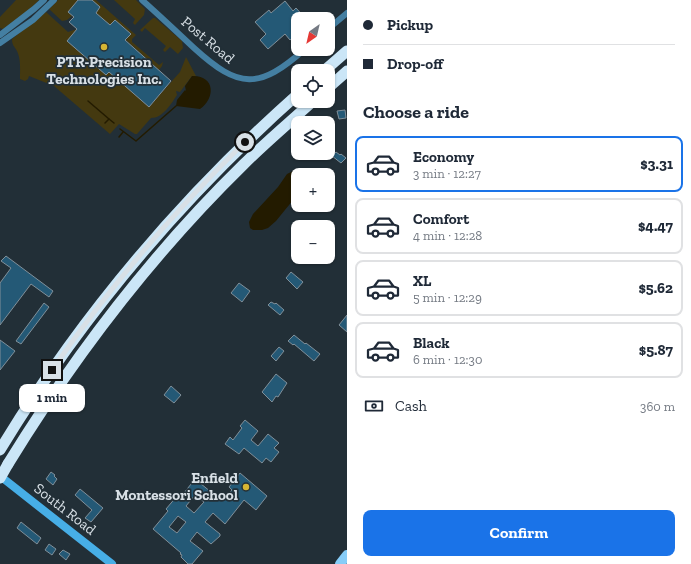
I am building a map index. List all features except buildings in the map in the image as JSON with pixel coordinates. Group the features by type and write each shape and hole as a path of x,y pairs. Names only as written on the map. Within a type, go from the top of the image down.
{"highway":[{"path":"332,64 346,52"},
{"path":"335,82 347,71"},
{"path":"0,450 62,354 132,263 219,168 291,100"},
{"path":"0,477 70,370 144,272 228,180 305,108"}],"main road":[{"name":"South Road","path":"0,477 112,564"},
{"path":"340,564 347,555"}],"street":[{"path":"1,38 44,0"},
{"path":"1,38 33,20 54,0"},
{"name":"Post Road","path":"142,0 213,64 231,76 240,79 257,78 269,75 286,65 297,56"},
{"path":"335,23 347,13"}],"shaded area":[{"path":"16,0 39,0 29,10 3,29 0,28 0,17"},
{"path":"58,0 78,0 68,12 72,16 67,20 62,21 49,9"},
{"path":"92,0 96,0 136,35 132,39 132,42 159,65 163,62 159,70 126,40 131,34 115,20 110,25 96,13 100,7"},
{"path":"114,0 136,0 145,9 144,15 135,25 133,23 135,19"},
{"path":"46,12 68,32 77,29 67,41 106,75 109,71 149,107 180,72 186,57 196,76 192,76 180,92 176,91 177,95 166,110 159,116 151,118 137,134 119,124 110,134 54,86 29,76 25,81 20,79 19,57 12,39"},
{"path":"153,18 155,18 182,41 183,48 178,54 170,47 165,52 163,50 166,46 145,28 142,32 140,30"},
{"path":"192,76 205,79 209,83 211,93 209,99 200,109 176,106 177,100 185,90 186,91 185,86"},
{"path":"291,172 291,203 276,221 268,228 253,230 250,228 249,222 253,214 278,187 287,174"}],"waterway":[{"path":"88,101 109,119"},
{"path":"120,129 136,141 176,106"},
{"path":"105,123 109,119 114,123"},
{"path":"119,137 123,132"}],"place":[{"name":"PTR-Precision Technologies Inc.","path":"104,47"},
{"name":"Enfield Montessori School","path":"246,487"}],"route":[{"path":"52,370 93,313 132,263 170,220 245,142"}]}
